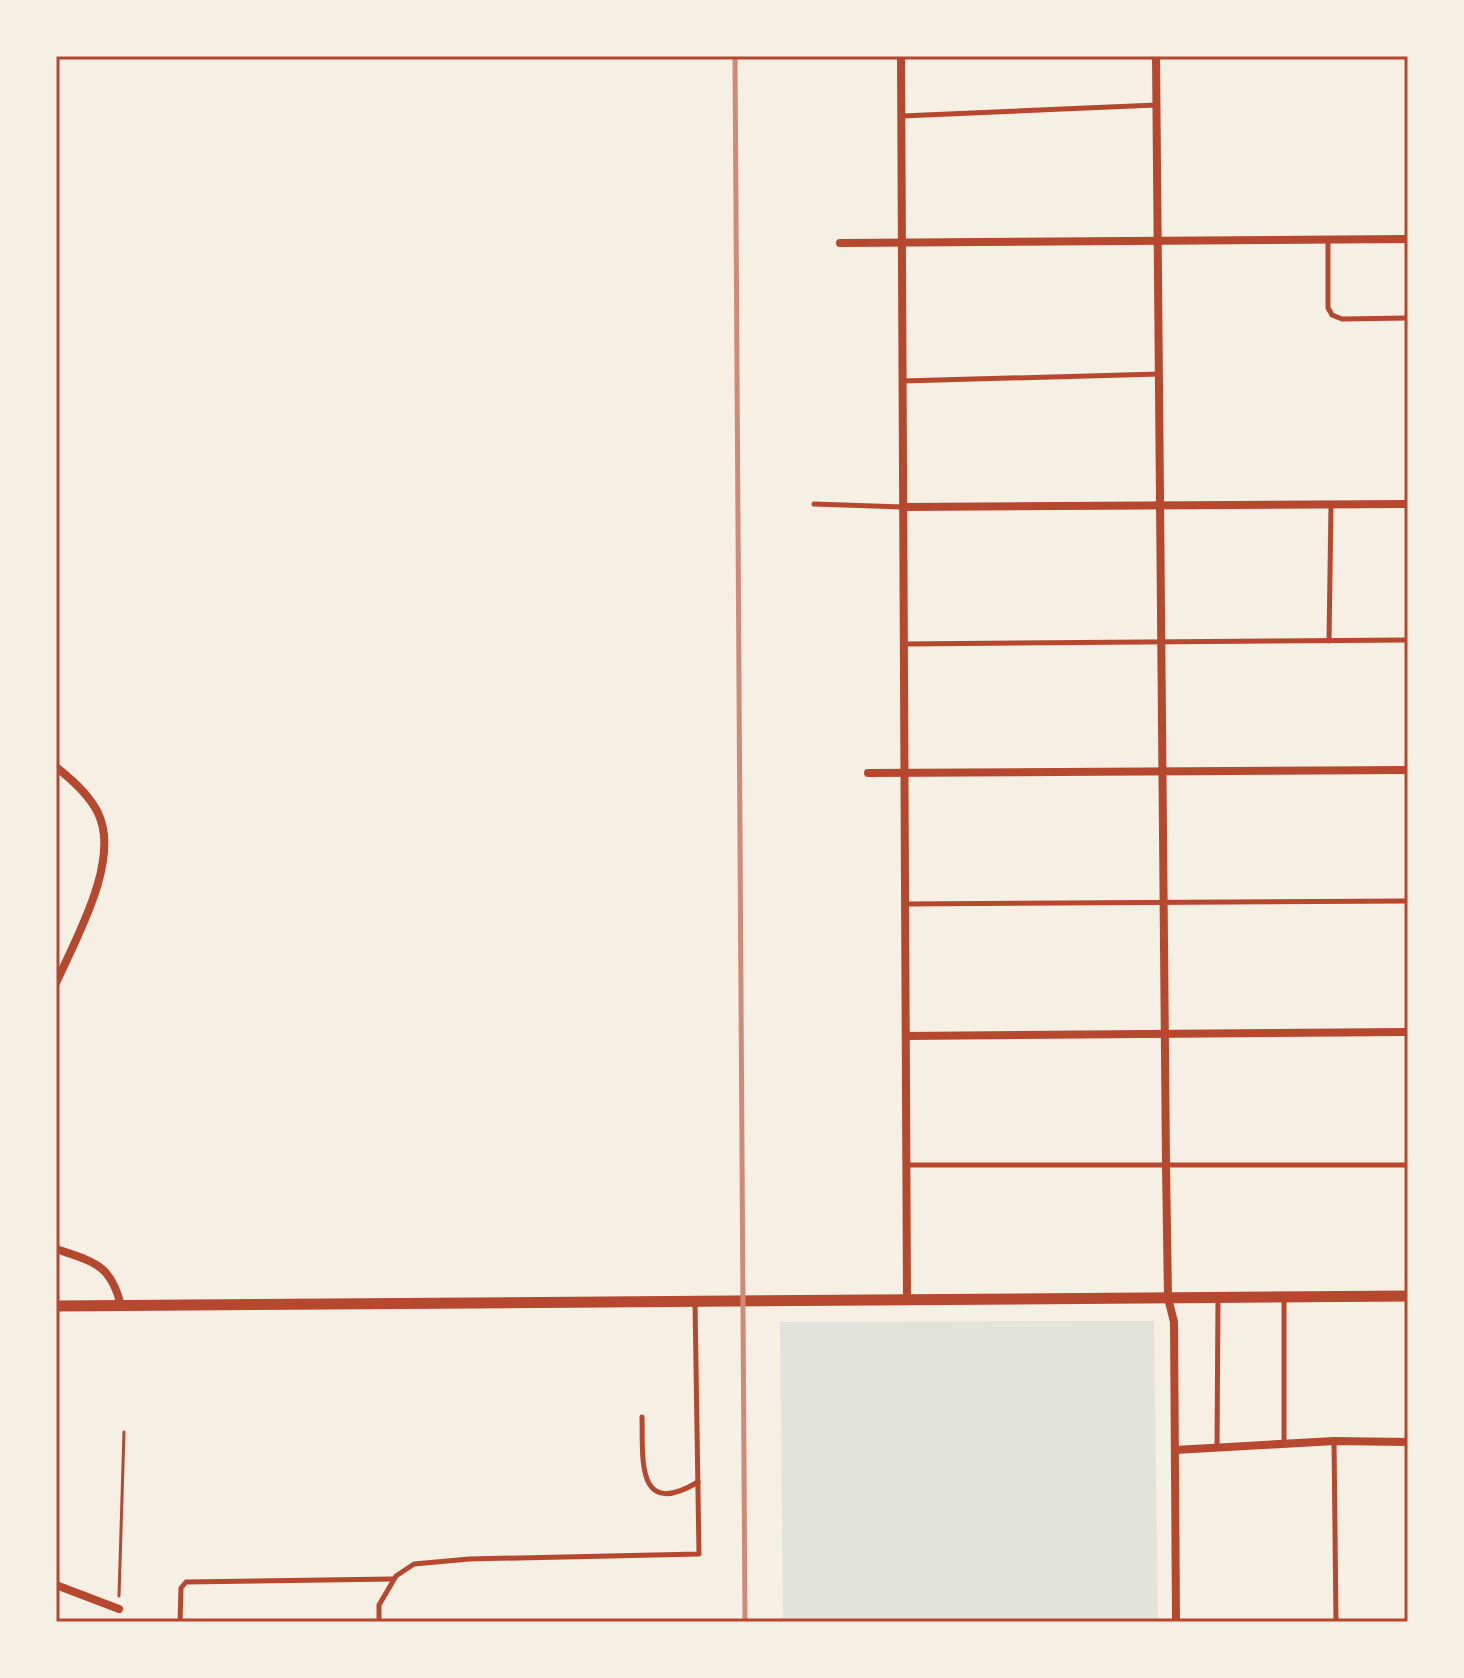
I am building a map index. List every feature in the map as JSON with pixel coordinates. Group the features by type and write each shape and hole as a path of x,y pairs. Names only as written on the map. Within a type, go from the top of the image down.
{"street":[{"path":"901,56 907,1300"},
{"path":"1156,56 1166,1165 1168,1298 1174,1322 1176,1622"},
{"path":"840,243 1408,239"},
{"path":"903,507 1408,504"},
{"path":"56,767 98,813 105,846 101,875 56,983"},
{"path":"868,773 1408,770"},
{"path":"906,1036 1408,1032"},
{"path":"56,1249 96,1262 113,1277 121,1306"},
{"path":"56,1306 1408,1296"},
{"path":"1175,1450 1334,1441 1408,1442"},
{"path":"56,1585 119,1609"}],"lane":[{"path":"901,116 1157,105"},
{"path":"1328,240 1328,308 1332,315 1342,319 1408,318"},
{"path":"902,381 1160,374"},
{"path":"814,504 903,507"},
{"path":"1329,641 1331,505"},
{"path":"904,644 1408,640"},
{"path":"905,904 1408,901"},
{"path":"906,1165 1408,1165"},
{"path":"1284,1297 1284,1444"},
{"path":"1217,1448 1218,1298"},
{"path":"379,1622 379,1605 394,1579 414,1564 469,1559 699,1554 695,1301"},
{"path":"642,1417 643,1461 651,1489 659,1495 676,1494 699,1481"},
{"path":"1334,1441 1336,1622"},
{"path":"180,1622 181,1588 186,1582 394,1579"}],"path":[{"path":"119,1609 124,1432"}],"shaded area":[{"path":"1154,1321 1158,1622 783,1622 780,1322"}],"railway":[{"path":"735,56 745,1622"}]}
